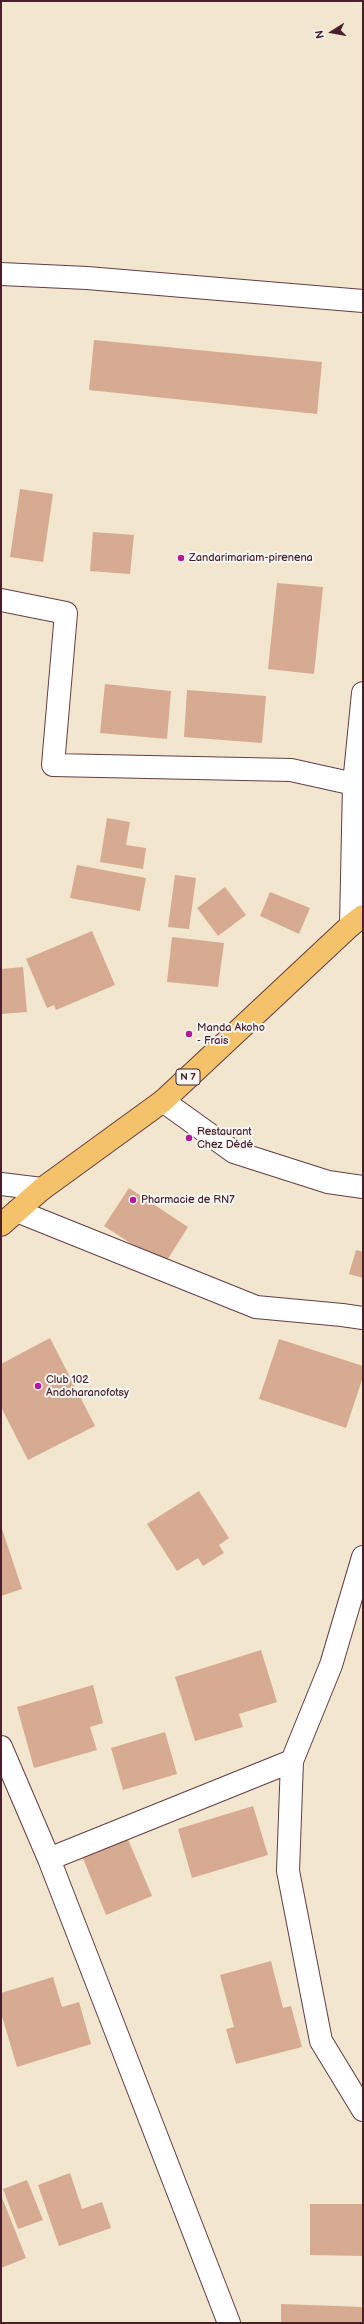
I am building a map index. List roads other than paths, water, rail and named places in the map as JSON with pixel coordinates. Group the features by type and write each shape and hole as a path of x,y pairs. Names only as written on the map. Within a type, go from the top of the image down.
{"main road":[{"name":"N 7","path":"9,1218 42,1189 163,1101 357,920"}],"street":[{"path":"1,274 87,278 363,301"},
{"path":"1,600 66,613 53,765 291,770 354,784"},
{"path":"357,920 354,784 363,693"},
{"path":"163,1101 234,1152 328,1182 363,1187"},
{"path":"1,1184 42,1189"},
{"path":"9,1218 256,1307 342,1314 363,1318"},
{"path":"363,1556 331,1665 292,1761 288,1871 321,2041 363,2110"},
{"path":"1,1747 48,1859 230,2323"},
{"path":"48,1859 292,1761"}],"place":[{"name":"Zandarimariam-pirenena","path":"181,558"},
{"name":"Manda Akoho - Frais","path":"189,1034"},
{"name":"Restaurant Chez Dédé","path":"189,1138"},
{"name":"Pharmacie de RN7","path":"133,1200"},
{"name":"Club 102 Andoharanofotsy","path":"38,1386"}]}
